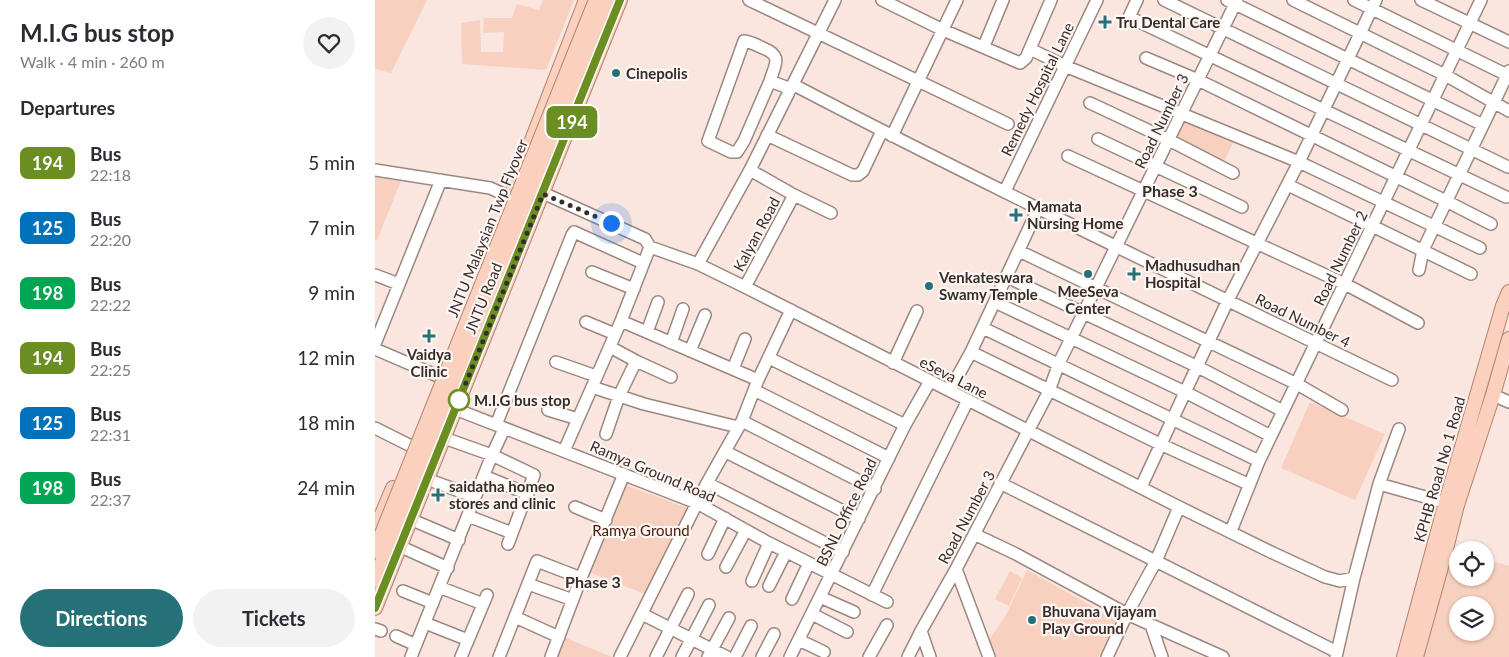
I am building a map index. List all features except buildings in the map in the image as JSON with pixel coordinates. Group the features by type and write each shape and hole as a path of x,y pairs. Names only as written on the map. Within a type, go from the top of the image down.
{"main road":[{"name":"JNTU Road","path":"375,531 440,377 586,0"},
{"name":"JNTU Malaysian Twp Flyover","path":"375,551 596,0"},
{"name":"JNTU Malaysian Twp Flyover","path":"375,580 609,0"},
{"name":"JNTU Road","path":"375,608 620,0"},
{"name":"KPHB Road No 1 Road","path":"1417,657 1451,504 1503,306 1509,292"},
{"name":"KPHB Road No 1 Road","path":"1404,657 1451,504 1493,395 1509,339"},
{"path":"375,551 396,553"}],"street":[{"path":"749,0 1007,124"},
{"path":"697,264 750,170 835,0"},
{"path":"882,0 906,5 943,30 1020,62 1026,58 1051,0"},
{"path":"767,135 852,176 858,175 863,171 887,134 918,81 957,0"},
{"path":"984,46 1003,0"},
{"name":"Remedy Hospital Lane","path":"1005,191 1097,0"},
{"path":"1137,0 1129,17 1506,197"},
{"path":"1164,0 1508,167"},
{"path":"1293,0 1445,75 1509,111"},
{"path":"1354,0 1374,4 1457,51 1508,73 1423,250 1419,270"},
{"path":"1421,0 1509,42"},
{"name":"Road Number 2","path":"1231,532 1259,461 1481,0"},
{"path":"1233,1 1483,125"},
{"name":"Road Number 3","path":"908,657 1049,390 1071,338 1223,29 1233,1"},
{"path":"1141,487 1196,366 1325,110 1374,4"},
{"path":"743,41 773,52 776,55 777,60 770,81 744,141 737,152 731,152 708,141 743,41"},
{"path":"1030,49 1065,66 1299,162 1480,248"},
{"path":"1146,58 1198,80 1491,224"},
{"name":"Road Number 4","path":"770,81 792,87 1038,209 1116,245 1392,380"},
{"path":"1090,103 1169,140 1233,173"},
{"path":"1098,138 1242,208"},
{"path":"1068,156 1345,284 1417,323"},
{"path":"375,170 491,188 510,196"},
{"path":"750,170 831,213"},
{"path":"375,344 441,180"},
{"path":"1288,185 1471,274"},
{"name":"eSeva Lane","path":"543,194 645,239 650,247 697,264 745,287 1027,431 1325,577 1340,581 1354,578"},
{"name":"Kalyan Road","path":"745,287 794,195"},
{"path":"950,390 983,328 1038,209"},
{"path":"411,657 492,455 500,427 572,234 574,232 643,263"},
{"path":"564,451 621,321 650,247"},
{"path":"1019,251 1297,384 1342,410"},
{"path":"592,272 634,289"},
{"path":"375,275 399,284"},
{"path":"1007,277 1196,366 1283,411"},
{"path":"647,332 658,302"},
{"path":"995,302 1185,392 1271,436"},
{"path":"671,343 683,309"},
{"path":"620,657 707,483 740,424 791,310"},
{"path":"893,363 917,311"},
{"path":"690,351 705,315"},
{"path":"621,321 733,369 756,385 889,458"},
{"path":"585,322 615,334"},
{"path":"983,328 1259,461"},
{"path":"733,369 745,339"},
{"path":"610,347 671,377"},
{"path":"375,349 440,377"},
{"path":"971,352 1160,444 1249,484"},
{"path":"769,358 905,425"},
{"path":"606,434 619,396 636,361"},
{"path":"556,362 619,396 644,404 740,424 875,488"},
{"name":"BSNL Office Road","path":"790,657 905,425 930,381"},
{"path":"1493,395 1509,402"},
{"path":"872,595 968,400"},
{"name":"Ramya Ground Road","path":"455,409 697,503 786,552 887,602"},
{"path":"549,410 578,419"},
{"path":"375,428 411,446"},
{"path":"1000,483 1336,654 1379,484 1399,429"},
{"path":"444,438 492,455 534,475 510,539 468,516"},
{"path":"726,452 859,519"},
{"path":"551,657 624,474"},
{"path":"484,476 528,494"},
{"path":"427,479 475,497"},
{"path":"707,483 843,552"},
{"path":"1379,484 1451,504"},
{"path":"575,507 606,520"},
{"path":"1107,657 1127,614 1156,561 1179,507"},
{"path":"709,554 725,518"},
{"path":"410,519 459,540"},
{"path":"726,567 746,530"},
{"path":"974,534 1016,554 1151,626 1222,657"},
{"path":"751,581 769,543"},
{"path":"769,586 786,552"},
{"path":"396,553 447,568"},
{"path":"503,656 515,617 537,561 581,578"},
{"path":"792,599 809,563"},
{"path":"955,570 989,657"},
{"path":"528,584 573,600"},
{"path":"439,587 485,599 461,657"},
{"path":"403,591 433,603"},
{"path":"656,657 688,594"},
{"path":"820,597 854,612"},
{"path":"682,657 709,605"},
{"path":"641,614 692,639 710,653 727,657"},
{"path":"812,614 847,632"},
{"path":"515,617 559,637"},
{"path":"710,653 729,618"},
{"path":"425,622 468,640"},
{"path":"869,657 887,625"},
{"path":"735,657 751,626"},
{"path":"1151,626 1161,657"},
{"path":"921,630 930,657"},
{"path":"762,657 774,634"},
{"path":"396,636 416,644"},
{"path":"799,640 824,652"}],"green space":[{"path":"375,0 427,0 391,73 375,69"},
{"path":"543,0 574,0 546,70 462,64 461,23 480,20 481,52 503,52 504,32 483,33 484,18 512,18 517,4 539,10"},
{"path":"1186,113 1237,135 1223,163 1173,141"},
{"path":"375,177 401,181 377,240 375,240"},
{"path":"1310,402 1385,434 1355,500 1281,468"},
{"name":"Ramya Ground","path":"626,485 687,508 645,594 591,573"},
{"path":"1494,562 1509,566 1509,657 1421,657 1449,566 1449,586 1494,586"},
{"path":"1027,570 1117,620 1098,657 992,657 987,643 1006,615"},
{"path":"1010,571 1022,578 1009,606 995,599"},
{"path":"566,638 612,657 558,657"}],"bus line":[{"name":"194","path":"375,608 393,559 444,438 620,0"}],"place":[{"name":"Tru Dental Care","path":"1105,22"},
{"name":"Cinepolis","path":"616,73"},
{"name":"Mamata Nursing Home","path":"1016,215"},
{"name":"MeeSeva Center","path":"1088,274"},
{"name":"Madhusudhan Hospital","path":"1134,274"},
{"name":"Venkateswara Swamy Temple","path":"929,286"},
{"name":"Vaidya Clinic","path":"429,336"},
{"name":"M.I.G bus stop","path":"459,400"},
{"name":"saidatha homeo stores and clinic","path":"438,495"},
{"name":"Bhuvana Vijayam Play Ground","path":"1032,620"}],"district":[{"name":"Phase 3","path":"1170,190"},
{"name":"Phase 3","path":"593,581"}],"route":[{"path":"459,400 543,194 611,223"}]}
